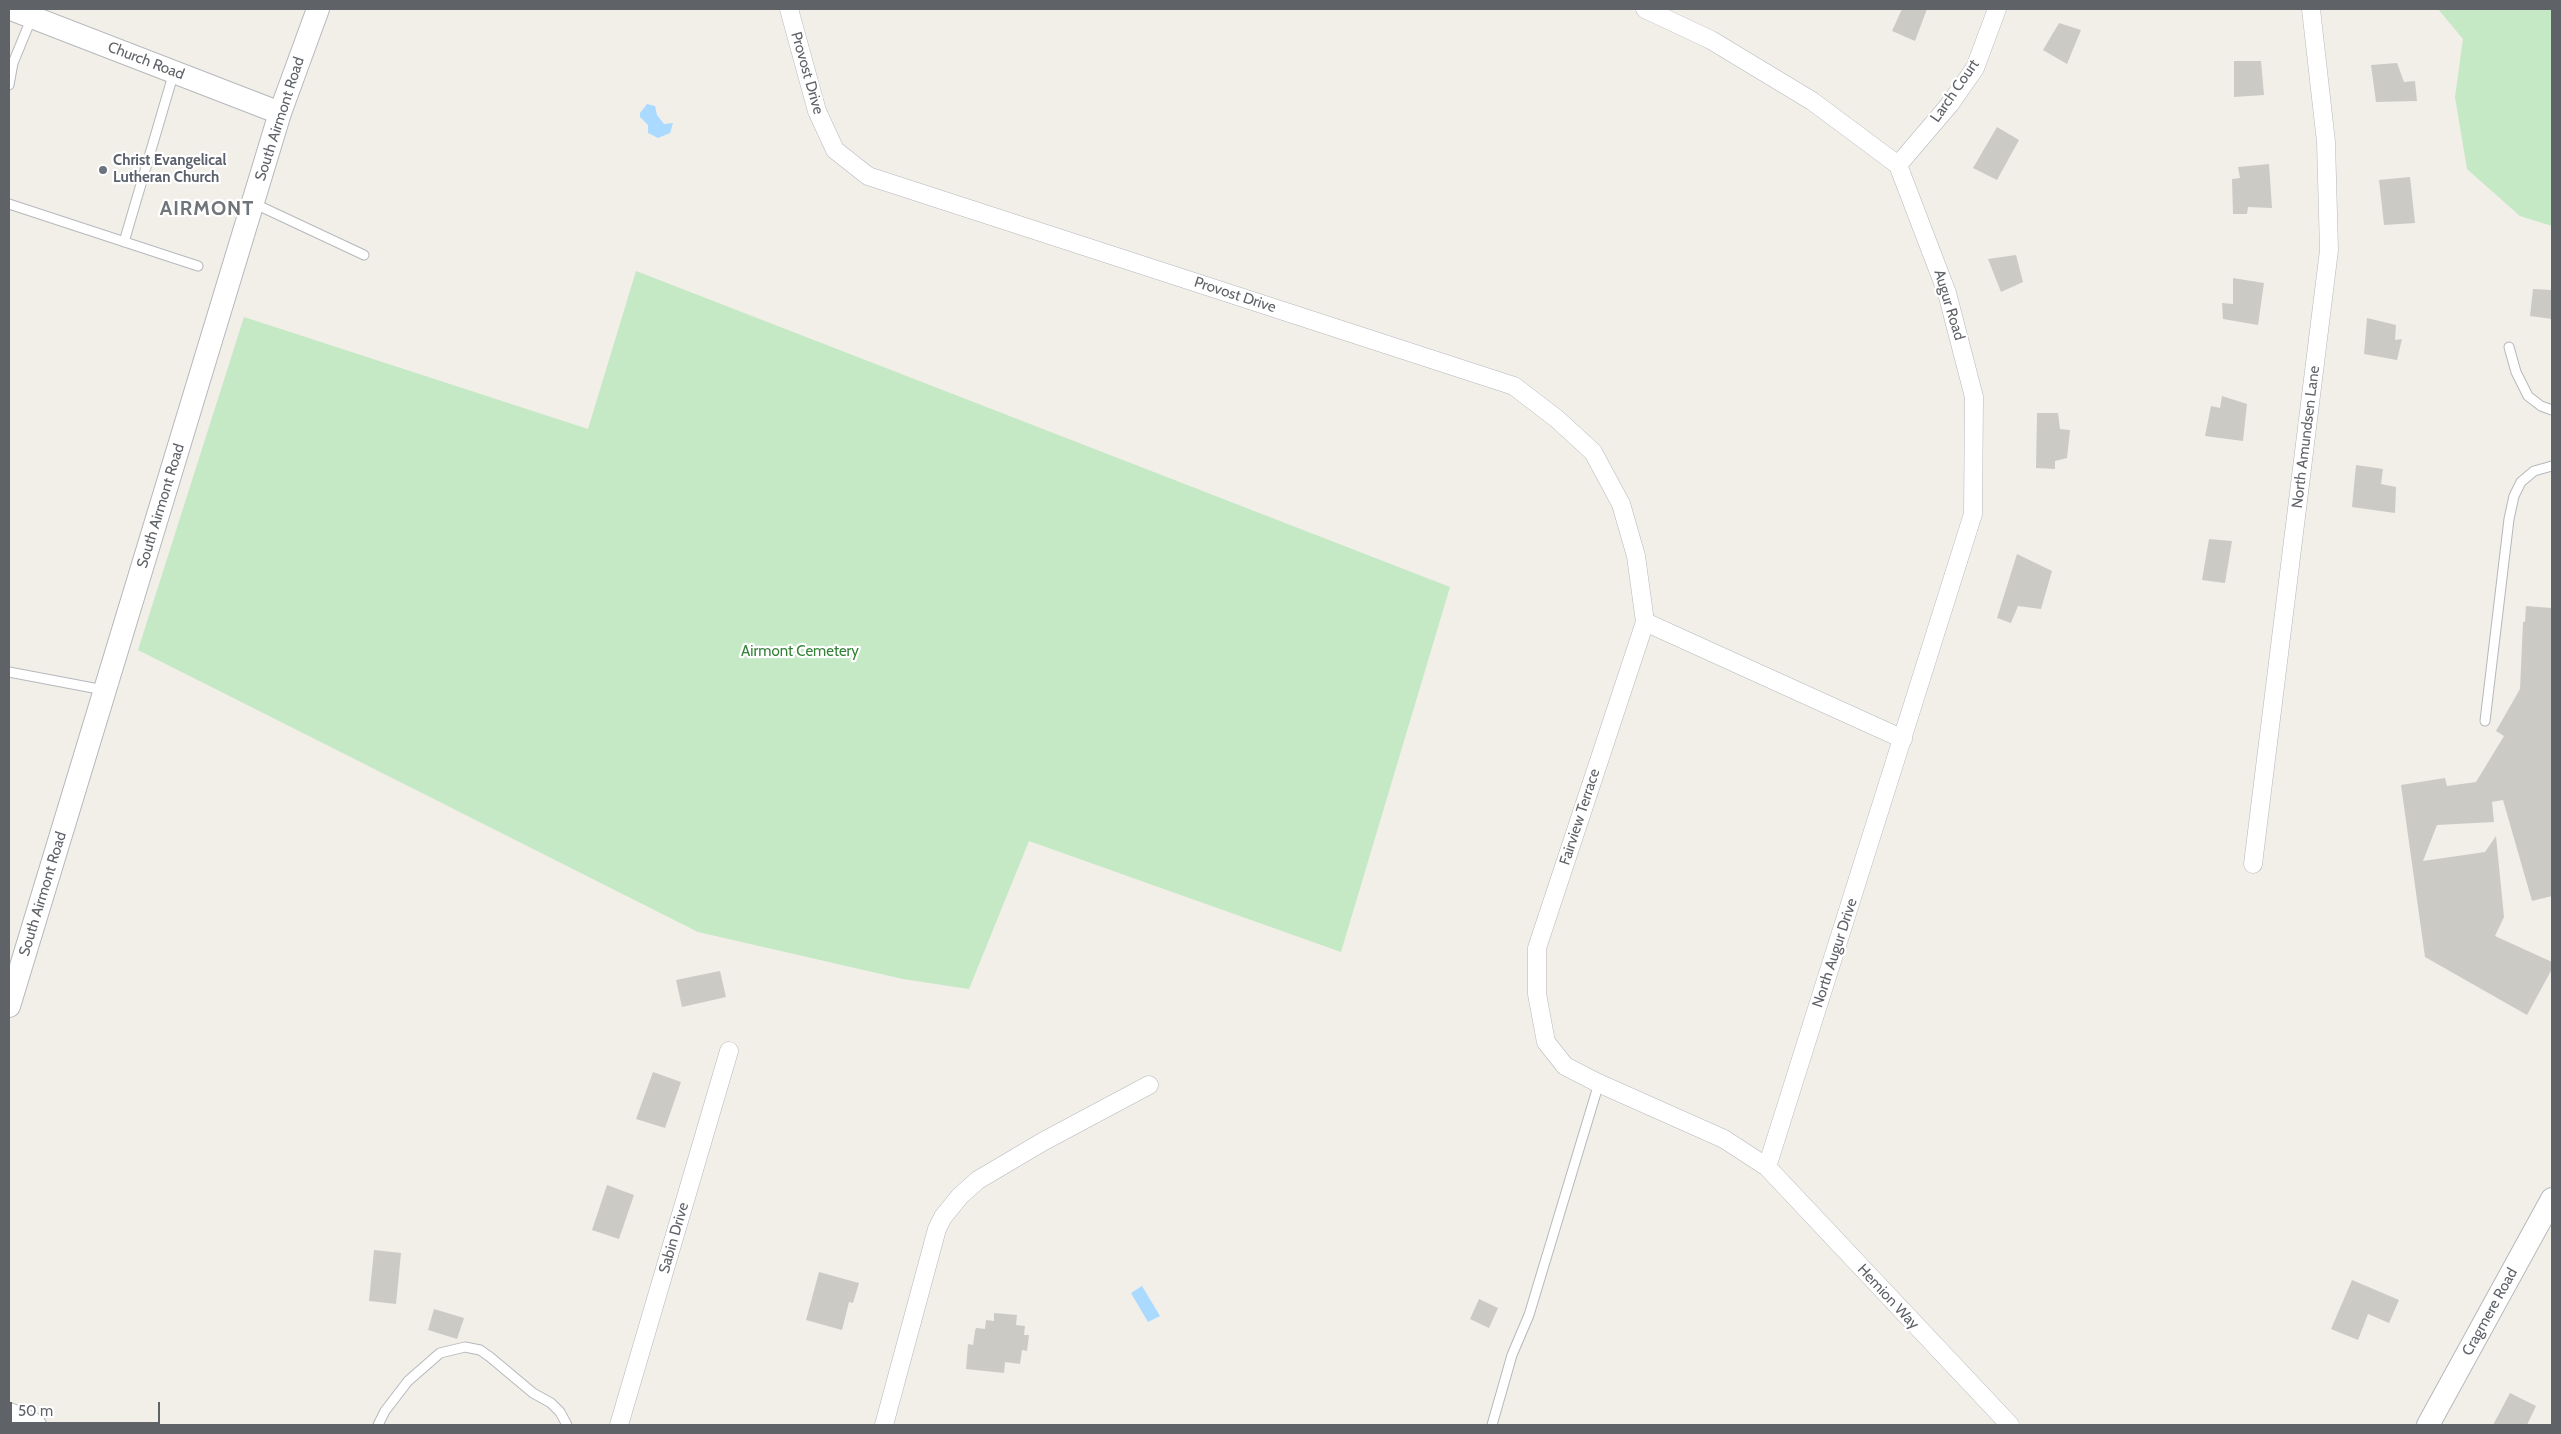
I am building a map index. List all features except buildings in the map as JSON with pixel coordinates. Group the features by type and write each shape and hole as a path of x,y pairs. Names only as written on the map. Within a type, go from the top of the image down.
{"street":[{"name":"Church Road","path":"11,9 280,113"},
{"name":"South Airmont Road","path":"9,1006 280,113 318,9"},
{"name":"Provost Drive","path":"789,9 817,111 835,150 868,176 1514,386 1557,419 1593,452 1620,504 1626,521 1636,556 1644,622"},
{"path":"1645,9 1712,40 1812,101 1898,165"},
{"name":"Larch Court","path":"1898,165 1950,104 1975,68 1997,9"},
{"name":"North Amundsen Lane","path":"2253,864 2329,250 2326,142 2311,9"},
{"name":"Augur Road","path":"1898,165 1947,293 1974,397 1973,514 1903,739"},
{"path":"1644,622 1903,739"},
{"name":"Fairview Terrace","path":"1644,622 1538,948 1537,994 1546,1042 1565,1066 1724,1138 1767,1167"},
{"name":"North Augur Drive","path":"1767,1167 1903,739"},
{"name":"Sabin Drive","path":"619,1425 729,1051"},
{"path":"884,1425 936,1229 943,1217 960,1196 978,1180 1044,1141 1149,1085"},
{"name":"Hemion Way","path":"1767,1167 2010,1425"},
{"name":"Cragmere Road","path":"2428,1425 2552,1199"},
{"path":"9,1414 35,1425"}],"lane":[{"path":"9,85 13,63 32,17"},
{"path":"124,242 174,72"},
{"path":"253,203 364,255"},
{"path":"9,204 198,266"},
{"path":"2509,347 2516,372 2528,396 2541,406 2552,410"},
{"path":"2485,721 2508,519 2514,496 2521,482 2534,471 2552,466"},
{"path":"9,672 104,690"},
{"path":"1492,1425 1512,1355 1528,1315 1599,1083"},
{"path":"378,1425 385,1411 408,1381 440,1353 454,1348 465,1347 480,1350 533,1393 551,1403 560,1412 567,1425"}],"green space":[{"path":"2438,9 2552,9 2552,226 2520,216 2467,169 2455,97 2463,39"},
{"name":"Airmont Cemetery","path":"636,271 1450,587 1341,952 1029,841 969,989 903,979 698,932 138,650 244,317 588,429"}],"water":[{"path":"647,104 655,106 657,115 664,124 673,123 670,133 658,138 648,133 648,125 640,117 640,113"},
{"path":"1142,1286 1160,1316 1148,1322 1131,1293"}],"place":[{"name":"Christ Evangelical Lutheran Church","path":"103,170"}],"district":[{"name":"AIRMONT","path":"207,209"}]}
